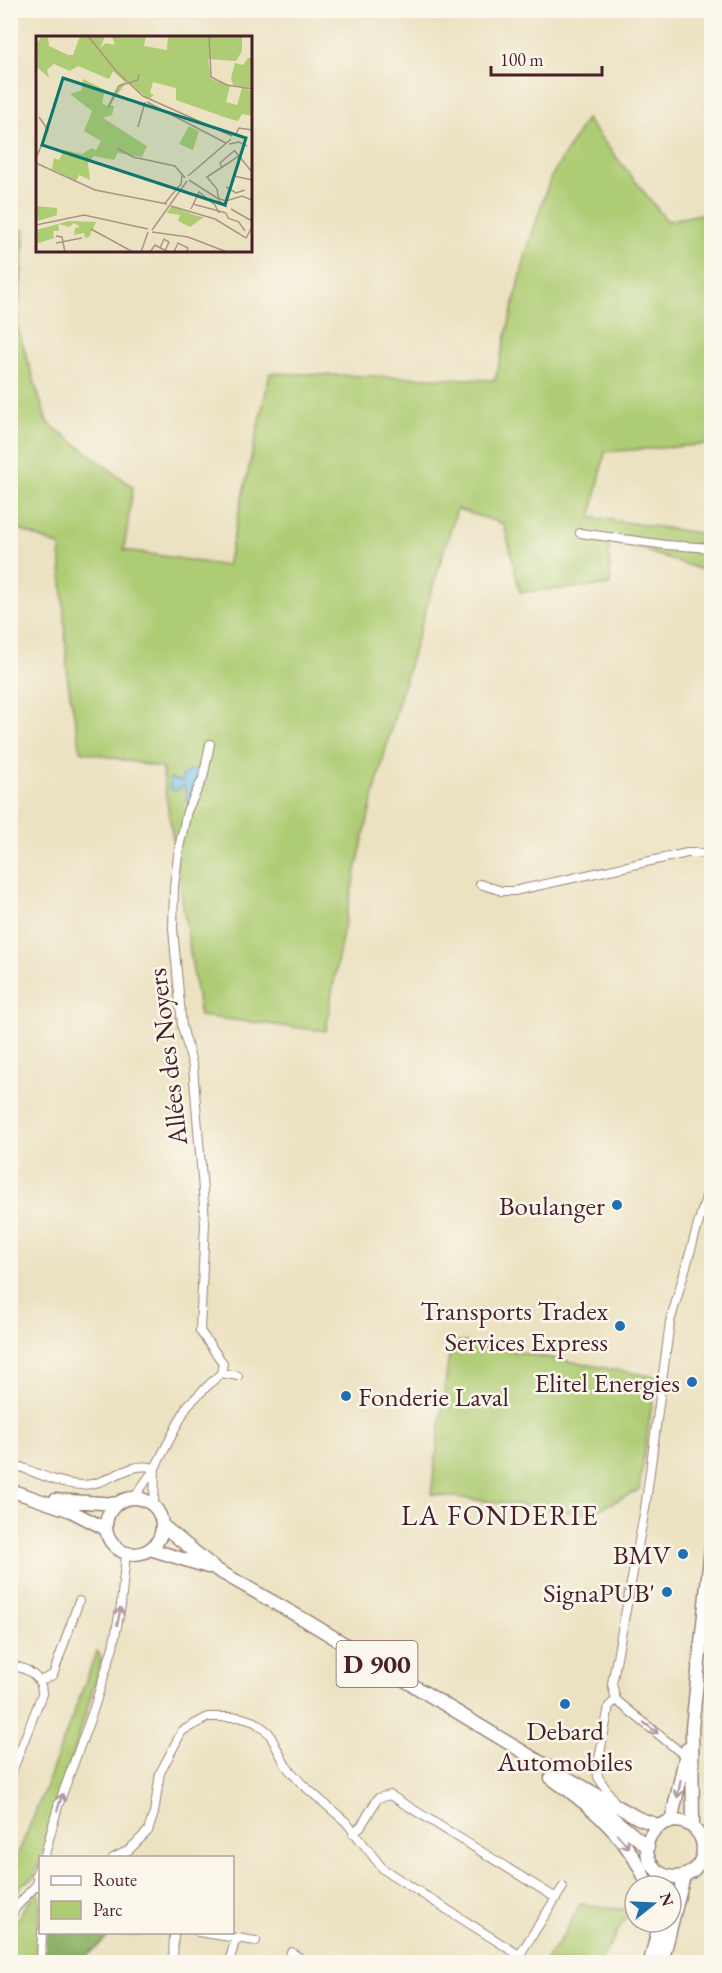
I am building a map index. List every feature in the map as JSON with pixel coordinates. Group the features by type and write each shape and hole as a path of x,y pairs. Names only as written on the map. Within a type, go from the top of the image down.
{"main road":[{"path":"10,1490 39,1498 106,1529"},
{"path":"39,1498 117,1504"},
{"path":"134,1498 154,1507 162,1525 160,1534 150,1549 142,1553 126,1553 112,1544 106,1529 110,1510 117,1504 134,1498"},
{"name":"D 900","path":"162,1525 217,1570 305,1620 534,1759 619,1807 665,1824"},
{"path":"693,1828 692,1728 711,1538"},
{"name":"D 900","path":"150,1549 217,1570"},
{"path":"665,1824 692,1728"},
{"path":"534,1759 544,1773 570,1790 622,1839 633,1853 643,1874"},
{"name":"D 900","path":"548,1767 613,1816 648,1847"},
{"path":"658,1871 675,1877 684,1876 697,1867 707,1854 693,1828 686,1824 665,1824 654,1832 648,1847 652,1864 659,1874"},
{"path":"662,1962 684,1876"},
{"path":"649,1962 652,1934"},
{"path":"649,1962 657,1934"}],"street":[{"path":"126,10 165,10"},
{"path":"579,533 666,545 711,548"},
{"name":"Allées des Noyers","path":"210,744 203,778 187,811 179,848 174,886 173,929 182,1026 193,1067 203,1191 205,1223 200,1330 224,1363 221,1373"},
{"path":"480,884 502,891 514,891 687,853 711,853"},
{"path":"685,1756 616,1700 612,1684 645,1509 670,1322 711,1176"},
{"path":"134,1498 155,1468 187,1406 221,1373 238,1376"},
{"path":"10,1463 69,1483 84,1485 137,1465 155,1468"},
{"path":"154,1507 155,1468"},
{"path":"44,1856 58,1806 93,1711 113,1647 121,1605 121,1576 126,1553"},
{"path":"40,1681 53,1675 79,1601"},
{"path":"10,1665 26,1669 40,1681 42,1694 10,1777"},
{"path":"616,1700 609,1706 598,1777 619,1807"},
{"path":"115,1856 129,1850 148,1831 154,1813 160,1773 182,1731 193,1723 217,1715 255,1722 269,1733 286,1766 353,1833 383,1869 517,1959 563,1887"},
{"path":"353,1833 361,1826 378,1798 390,1795 556,1898"},
{"path":"39,1866 36,1875 39,1882"},
{"path":"10,1918 16,1907 39,1885"},
{"path":"41,1962 42,1934"},
{"path":"173,1962 174,1934"},
{"path":"211,1934 256,1941"},
{"path":"229,1962 236,1938"},
{"path":"288,1962 291,1952 306,1962"}],"green space":[{"path":"586,119 667,221 711,212 711,444 605,452 591,517 711,535 711,573 628,545 609,542 610,585 520,592 504,524 457,509 417,637 381,767 350,898 326,1031 200,1016 162,768 81,751 68,683 60,546 11,526 10,228 25,230 17,326 47,422 133,487 124,550 227,566 270,373 495,380 527,250 550,179"},
{"path":"451,1340 656,1377 639,1490 589,1514 431,1494"},
{"path":"97,1651 102,1659 45,1849 42,1856 39,1856 39,1864 33,1878 22,1884 11,1903 11,1871 47,1784"},
{"path":"39,1889 37,1962 11,1962 13,1930 24,1907"},
{"path":"580,1904 623,1909 623,1922 600,1962 544,1962 565,1933"},
{"path":"47,1934 141,1934 110,1935 86,1957 85,1962 48,1962 45,1955"}],"water":[{"path":"203,769 190,802 186,802 187,794 184,786 175,791 170,788 170,778 182,782 182,776 190,771"}],"place":[{"name":"Boulanger","path":"617,1205"},
{"name":"Transports Tradex Services Express","path":"620,1326"},
{"name":"Elitel Energies","path":"692,1382"},
{"name":"Fonderie Laval","path":"346,1396"},
{"name":"BMV","path":"683,1554"},
{"name":"SignaPUB'","path":"667,1592"},
{"name":"Debard Automobiles","path":"565,1704"}],"district":[{"name":"LA FONDERIE","path":"500,1515"}]}
